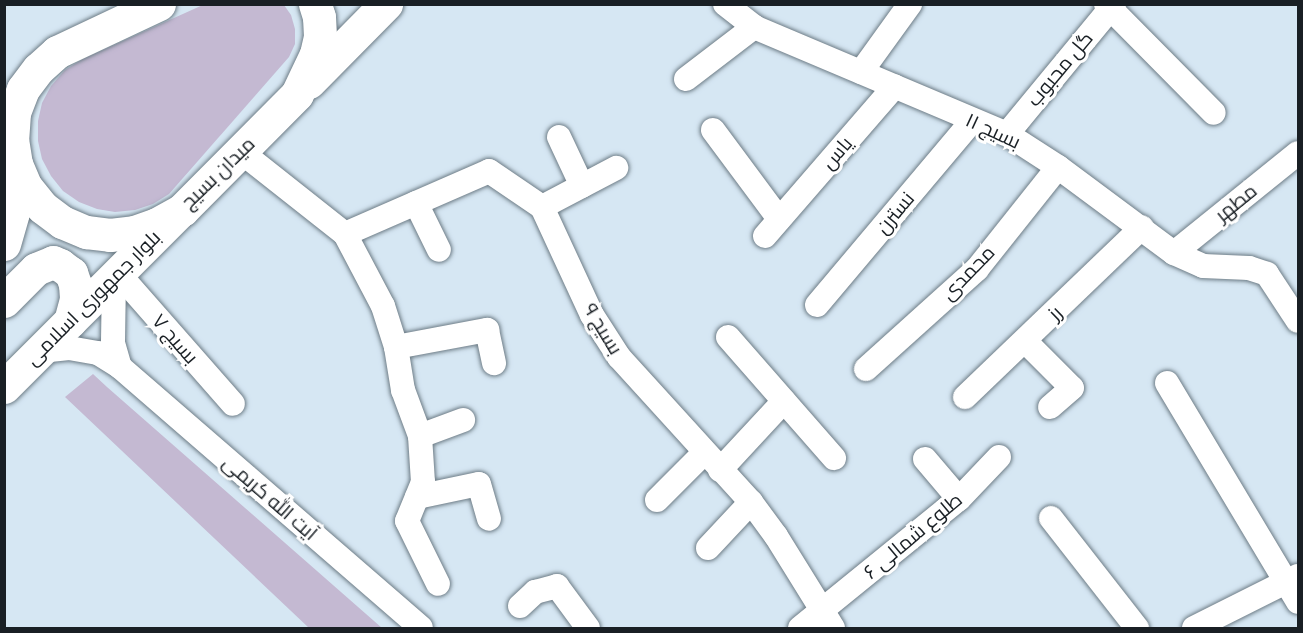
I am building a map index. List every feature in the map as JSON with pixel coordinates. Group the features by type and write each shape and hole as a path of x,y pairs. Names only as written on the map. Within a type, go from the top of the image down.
{"main road":[{"path":"111,4 138,4"},
{"path":"4,244 13,212 11,138 14,113 20,97 38,69 72,43 159,4"},
{"name":"میدان بسیج","path":"11,138 26,187 42,207 62,222 86,232 110,235 135,232 157,224 182,210 297,94 316,54 320,36 319,17 315,4"},
{"path":"297,94 386,4"},
{"name":"بلوار جمهوری اسلامی","path":"4,387 182,210"},
{"path":"4,301 30,273 53,262 66,268 75,284 76,299 70,321"}],"street":[{"name":"بسیج ۱۱","path":"725,4 753,27 1007,134 1058,167 1142,227 1174,253 1203,266 1249,268 1267,274 1299,321"},
{"path":"861,72 910,4"},
{"path":"1110,6 1214,113"},
{"name":"گل محبوب","path":"1007,134 1110,6"},
{"path":"686,80 753,27"},
{"name":"یاس","path":"713,130 772,228 895,86"},
{"name":"نسترن","path":"817,305 972,121"},
{"path":"559,137 582,186"},
{"path":"240,151 345,234 383,306 396,347 403,390 420,436 423,482 407,521 438,584"},
{"name":"مطهر","path":"1174,253 1299,153"},
{"name":"محمدی","path":"866,369 977,269 1058,167"},
{"path":"345,234 489,171 542,207 616,168"},
{"path":"416,203 439,250"},
{"name":"بسیج ۹","path":"542,207 592,315 619,357 712,462 751,502 776,536 828,620"},
{"name":"رز","path":"965,397 1142,227"},
{"path":"116,275 113,343 120,367"},
{"name":"بسیج ۷","path":"116,275 233,404"},
{"path":"396,347 487,330 494,363"},
{"path":"728,337 834,458"},
{"path":"1025,341 1072,388 1050,407"},
{"name":"آیت الله کریمی","path":"40,351 69,348 98,353 120,367 421,628"},
{"path":"1167,383 1295,587 1233,619 1194,628"},
{"path":"657,500 712,462 784,402"},
{"path":"420,436 463,420"},
{"name":"طلوع شمالی ۶","path":"800,628 828,620 959,499 999,457"},
{"path":"925,459 959,499"},
{"path":"417,497 479,484 489,519"},
{"path":"708,548 751,502"},
{"path":"1051,518 1137,628"},
{"path":"520,606 535,592 557,586 588,628"}],"shaded area":[{"path":"205,4 284,5 291,15 295,29 295,44 289,57 169,194 153,204 135,210 115,212 97,209 79,202 63,191 51,176 42,159 38,141 38,121 42,103 51,86 65,70 83,59"},
{"path":"93,374 382,628 309,628 65,397"}]}
